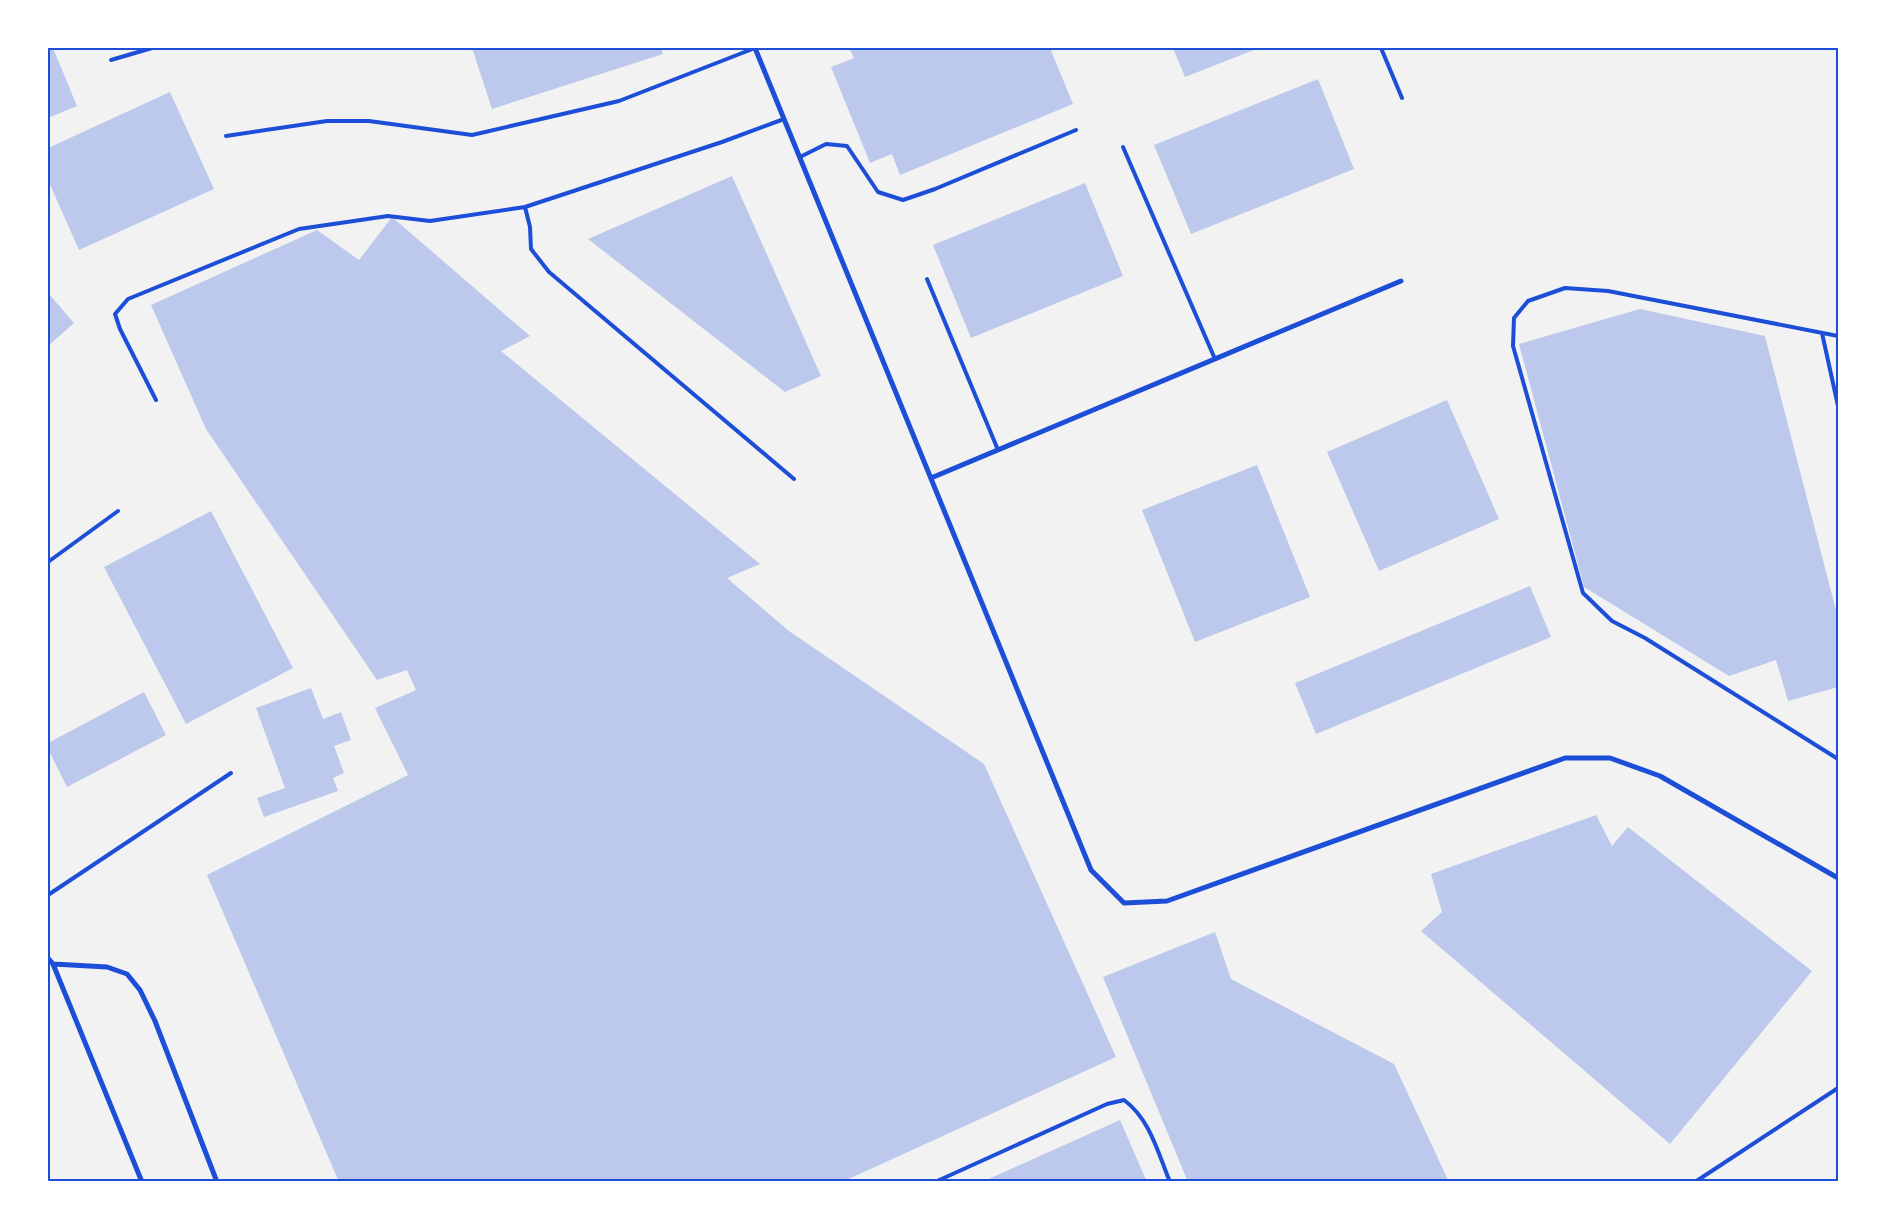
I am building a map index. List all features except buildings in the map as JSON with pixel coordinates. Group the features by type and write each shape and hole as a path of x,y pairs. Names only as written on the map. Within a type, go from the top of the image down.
{"street":[{"path":"755,48 1091,870 1124,903 1167,901 1565,758 1610,758 1660,776 1838,878"},
{"path":"931,478 1401,281"},
{"path":"48,958 53,964 142,1182"},
{"path":"53,964 107,967 127,974 140,990 155,1021 217,1182"}],"lane":[{"path":"111,60 152,48"},
{"path":"226,136 327,121 369,121 472,135 619,101 755,48"},
{"path":"1382,48 1402,98"},
{"path":"156,400 120,329 115,314 128,299 299,229 388,216 430,221 525,207 722,142 784,119"},
{"path":"800,157 826,144 847,146 878,192 903,200 935,190 1076,130"},
{"path":"1123,147 1215,359"},
{"path":"525,207 530,227 531,249 549,272 794,479"},
{"path":"927,279 998,450"},
{"path":"1838,336 1608,291 1565,288 1528,300 1514,318 1512,346 1584,593 1612,621 1645,638 1838,759"},
{"path":"1822,333 1838,406"},
{"path":"48,562 118,511"},
{"path":"48,895 231,773"},
{"path":"1695,1182 1838,1088"},
{"path":"935,1182 1107,1104 1124,1100 1134,1108 1148,1127 1170,1182"}]}
